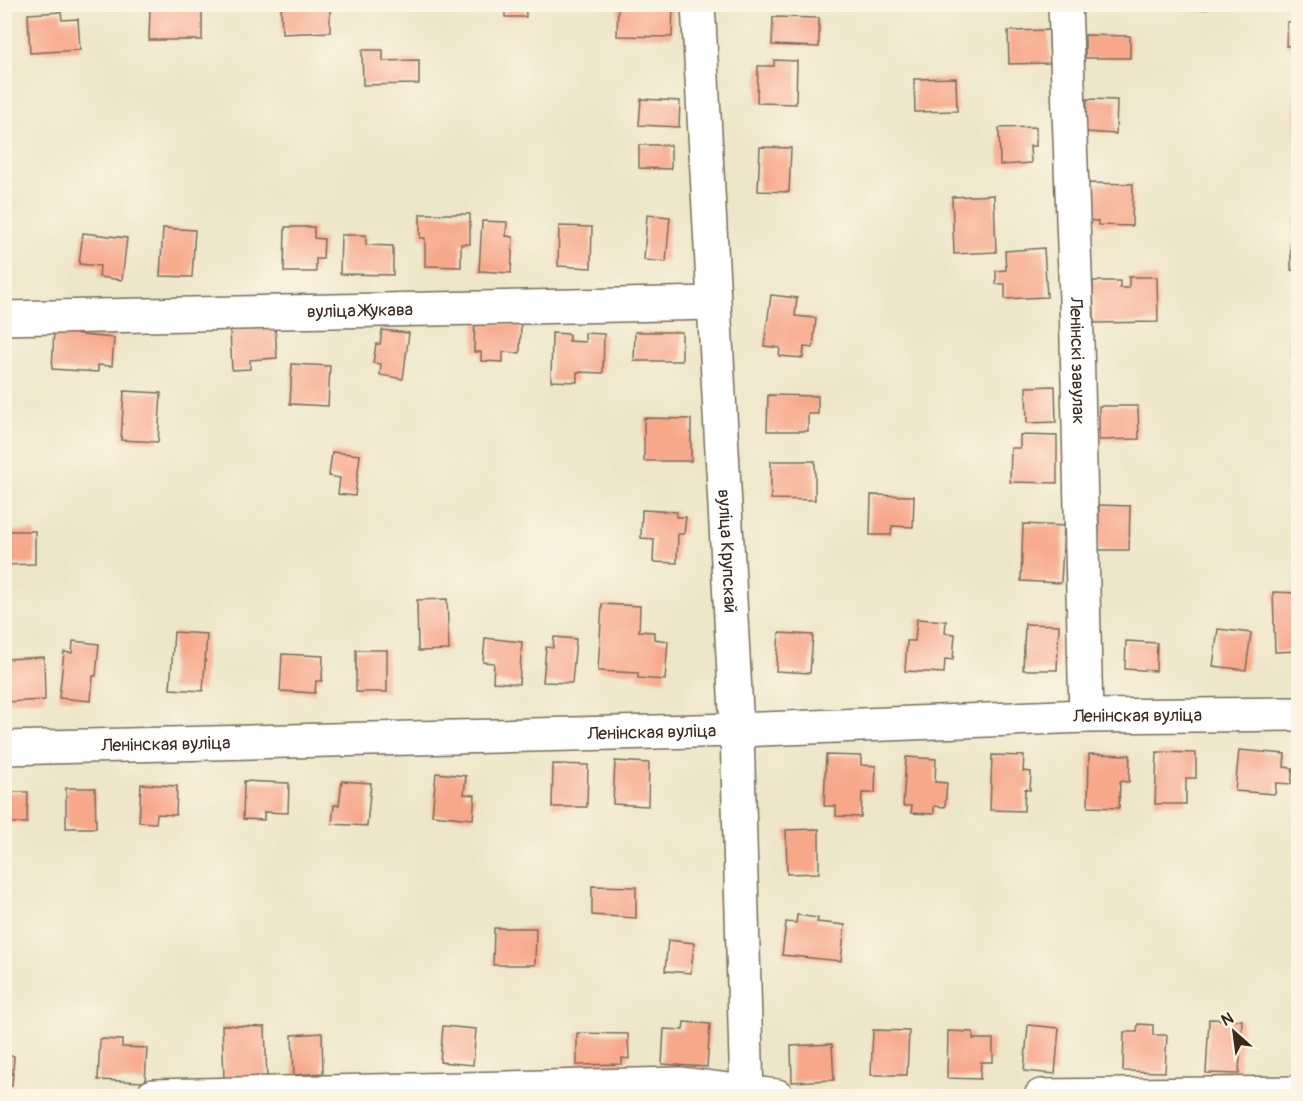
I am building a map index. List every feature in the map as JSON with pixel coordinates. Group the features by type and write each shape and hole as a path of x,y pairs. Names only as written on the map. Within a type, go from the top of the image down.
{"street":[{"name":"вуліца Крупскай","path":"698,4 757,1095"},
{"name":"Ленінскі завулак","path":"1065,4 1076,299 1086,716"},
{"name":"вуліца Жукава","path":"4,318 714,303"},
{"name":"Ленінская вуліца","path":"4,748 737,730 1086,716 1299,714"},
{"path":"153,1096 680,1084 757,1095"},
{"path":"1041,1096 1299,1093"}],"building":[{"path":"330,4 330,32 282,34 281,6"},
{"path":"505,4 525,4 526,17 505,17"},
{"path":"673,4 672,37 617,36 618,5"},
{"path":"1191,4 1209,4 1209,9 1191,10"},
{"path":"150,8 202,8 202,40 149,40"},
{"path":"61,12 62,20 78,19 80,50 30,53 28,14"},
{"path":"773,17 819,18 819,47 772,45"},
{"path":"1287,22 1298,22 1298,46 1286,46"},
{"path":"1049,30 1050,63 1009,64 1008,31"},
{"path":"1085,35 1130,36 1130,58 1085,58"},
{"path":"362,50 383,50 383,61 419,60 419,84 363,85"},
{"path":"774,60 797,61 796,104 757,103 758,66 774,66"},
{"path":"956,78 957,111 915,112 914,79"},
{"path":"1295,97 1298,97 1298,146 1296,146"},
{"path":"641,99 680,101 679,127 639,125"},
{"path":"1087,99 1117,100 1116,134 1085,132"},
{"path":"1036,127 1036,146 1030,146 1031,163 1000,165 999,128"},
{"path":"639,145 671,145 671,169 639,168"},
{"path":"760,147 791,148 789,192 758,191"},
{"path":"1082,183 1133,184 1132,226 1098,225 1098,221 1082,220"},
{"path":"994,195 996,252 954,254 952,197"},
{"path":"420,214 470,214 470,244 461,244 461,267 425,266 425,238 420,238"},
{"path":"647,215 670,217 666,262 644,260"},
{"path":"1293,218 1298,218 1298,238 1293,238"},
{"path":"482,221 507,222 506,236 513,237 511,273 479,271"},
{"path":"559,226 592,227 591,268 558,266"},
{"path":"285,227 314,227 314,238 324,239 323,259 316,259 316,272 284,272"},
{"path":"163,228 195,230 192,277 160,276"},
{"path":"83,233 127,238 122,280 99,277 100,266 79,264"},
{"path":"341,235 366,235 366,245 393,246 393,275 340,274"},
{"path":"1291,244 1298,244 1298,270 1291,270"},
{"path":"1044,248 1047,297 1005,299 1005,284 996,284 996,271 1006,270 1005,251"},
{"path":"1129,277 1157,277 1158,322 1094,323 1093,281 1120,281 1120,288 1129,288"},
{"path":"771,295 797,298 795,316 816,318 813,348 804,347 803,358 779,356 780,348 764,346"},
{"path":"475,315 496,324 521,324 520,353 503,352 503,362 481,361 481,352 474,352"},
{"path":"275,327 277,358 250,360 250,369 232,370 230,330"},
{"path":"54,330 82,331 82,335 114,338 112,366 98,365 98,372 52,369"},
{"path":"382,330 409,333 403,379 380,375 381,364 373,363 376,344 380,344"},
{"path":"635,332 682,332 682,361 634,361"},
{"path":"552,333 569,334 569,341 585,342 585,333 604,334 603,373 577,372 577,382 551,381"},
{"path":"1293,334 1298,334 1298,357 1292,356"},
{"path":"292,364 330,366 328,406 290,404"},
{"path":"1055,386 1056,422 1027,423 1026,387"},
{"path":"124,391 161,393 158,442 121,440"},
{"path":"768,395 818,396 818,414 808,414 808,431 767,431"},
{"path":"1099,406 1138,406 1139,439 1099,440"},
{"path":"644,418 691,419 691,461 644,461"},
{"path":"1020,435 1057,436 1057,483 1010,482 1011,448 1020,448"},
{"path":"332,452 360,455 355,496 338,494 340,478 329,476"},
{"path":"771,461 815,461 815,500 771,499"},
{"path":"871,495 914,496 913,527 892,526 891,535 870,535"},
{"path":"1099,505 1130,506 1129,550 1098,550"},
{"path":"642,510 677,512 676,517 686,517 684,534 678,534 677,563 653,562 654,539 641,538"},
{"path":"1023,524 1064,526 1061,583 1021,581"},
{"path":"4,531 35,531 35,564 4,565"},
{"path":"1273,592 1298,593 1298,651 1275,652"},
{"path":"447,599 449,650 418,651 417,600"},
{"path":"602,604 640,606 639,631 654,632 654,639 668,641 665,680 638,678 638,673 598,671"},
{"path":"917,619 946,621 945,633 955,634 953,660 945,659 944,673 905,671 907,641 915,641"},
{"path":"1025,624 1059,625 1057,670 1023,670"},
{"path":"1218,629 1251,633 1246,670 1213,666"},
{"path":"174,632 207,634 203,691 170,689"},
{"path":"779,633 813,635 810,673 776,671"},
{"path":"554,637 576,639 572,683 543,682 546,647 553,648"},
{"path":"485,638 522,642 519,684 493,682 494,663 483,662"},
{"path":"73,641 99,644 91,701 59,698 64,652 72,653"},
{"path":"1126,641 1157,643 1156,671 1125,669"},
{"path":"356,650 387,650 387,692 356,692"},
{"path":"4,651 7,651 7,659 44,657 45,700 4,702"},
{"path":"282,654 323,656 322,681 316,681 315,693 280,691"},
{"path":"1239,750 1285,754 1284,767 1293,768 1291,784 1276,783 1275,794 1235,791"},
{"path":"1157,752 1196,753 1196,778 1186,778 1186,804 1155,804"},
{"path":"1089,754 1130,755 1129,782 1120,781 1119,808 1088,807"},
{"path":"826,755 861,756 861,765 876,766 875,793 862,793 861,817 836,816 836,806 824,806"},
{"path":"992,755 1024,756 1023,771 1031,772 1030,790 1025,789 1024,811 990,810"},
{"path":"906,757 936,759 935,782 947,783 945,807 934,806 934,814 911,813 912,806 903,806"},
{"path":"615,761 649,763 648,806 613,804"},
{"path":"553,764 588,765 587,807 552,807"},
{"path":"436,773 466,776 464,794 475,795 473,819 432,815"},
{"path":"244,781 289,783 288,813 264,812 264,820 243,819"},
{"path":"342,781 371,783 367,826 332,824 334,805 339,805"},
{"path":"141,784 177,786 176,815 157,814 156,823 139,822"},
{"path":"66,788 95,788 96,828 66,828"},
{"path":"4,792 28,792 27,823 4,823"},
{"path":"819,829 819,873 787,874 786,830"},
{"path":"592,886 636,887 636,918 592,915"},
{"path":"797,915 818,918 817,922 845,925 841,961 782,955 786,922 796,923"},
{"path":"494,928 536,928 535,965 493,965"},
{"path":"668,940 694,943 691,973 665,971"},
{"path":"1209,1019 1242,1020 1239,1074 1206,1073"},
{"path":"684,1022 710,1024 707,1067 662,1064 664,1029 683,1030"},
{"path":"1138,1024 1153,1025 1153,1035 1167,1035 1165,1072 1123,1071 1124,1032 1137,1032"},
{"path":"222,1025 265,1027 267,1080 224,1078"},
{"path":"1028,1025 1059,1028 1055,1074 1024,1071"},
{"path":"443,1026 476,1029 473,1065 440,1062"},
{"path":"873,1030 909,1031 907,1075 871,1075"},
{"path":"948,1031 973,1032 973,1039 993,1039 993,1062 981,1062 980,1079 947,1078"},
{"path":"322,1033 323,1073 294,1075 292,1035"},
{"path":"577,1033 628,1034 629,1059 622,1058 622,1064 577,1065"},
{"path":"100,1039 122,1040 122,1047 147,1048 145,1082 98,1080"},
{"path":"832,1044 834,1080 792,1082 791,1046"},
{"path":"4,1055 14,1056 12,1086 4,1085"}]}
